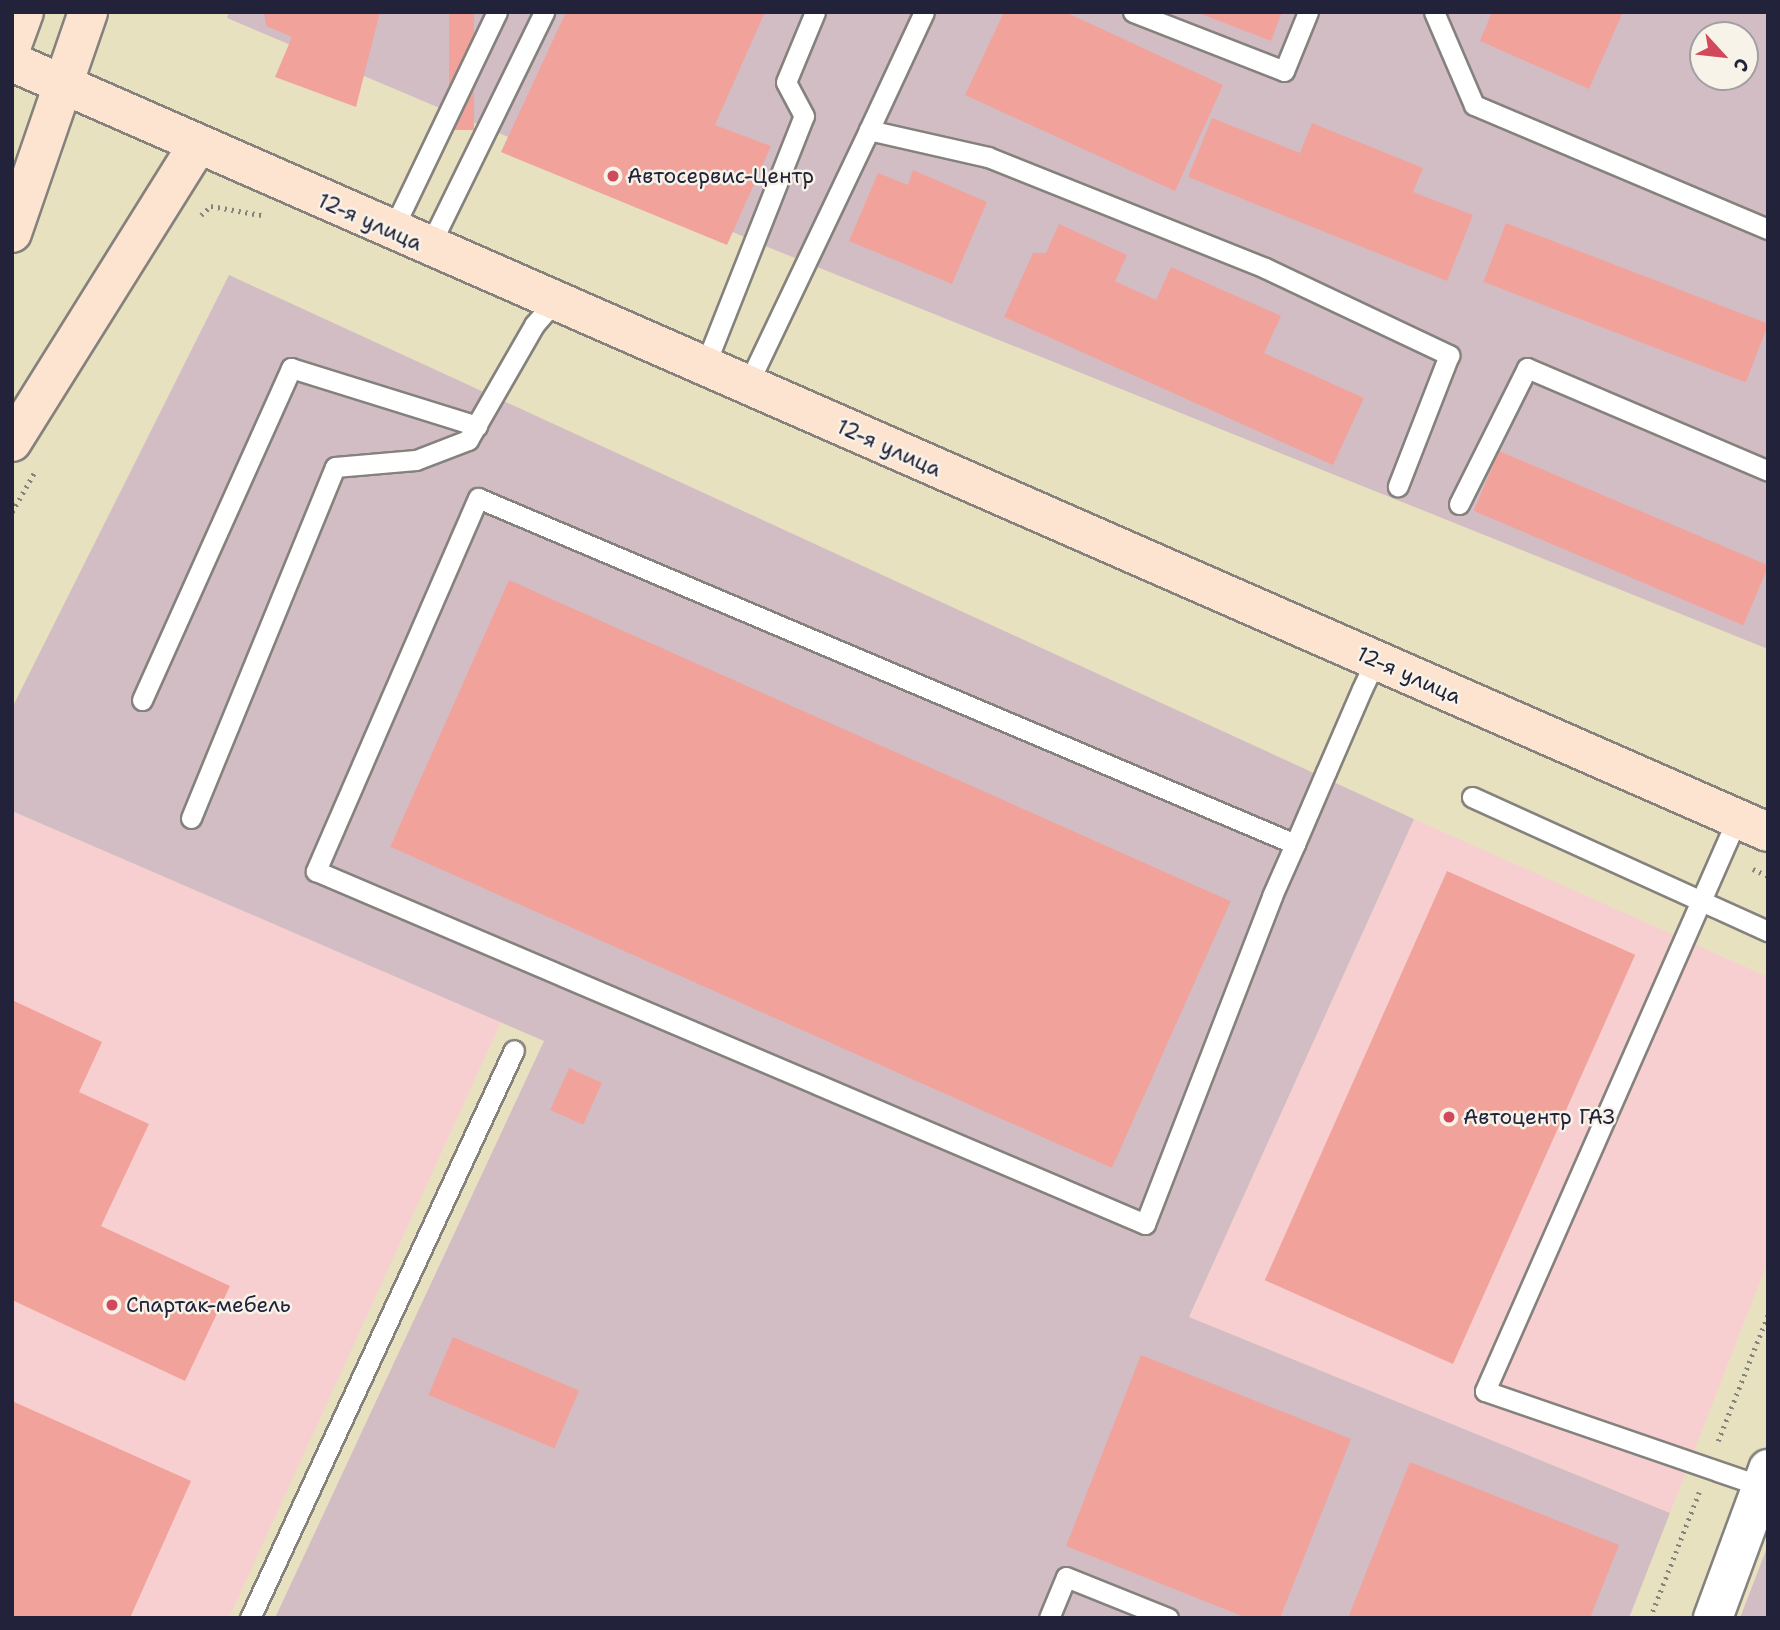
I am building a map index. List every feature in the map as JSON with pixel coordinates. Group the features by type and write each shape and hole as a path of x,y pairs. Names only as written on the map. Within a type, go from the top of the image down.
{"main road":[{"path":"12,45 24,12"},
{"path":"12,233 88,12"},
{"name":"12-я улица","path":"12,62 1752,826"},
{"path":"12,442 198,144"}],"street":[{"path":"1713,1618 1765,1477"}],"lane":[{"path":"392,231 497,12"},
{"path":"429,247 544,12"},
{"path":"704,368 804,116 786,82 815,12"},
{"path":"747,386 925,12"},
{"path":"1133,12 1284,71 1308,12"},
{"path":"1434,12 1474,105 1768,229"},
{"path":"869,130 988,157 1265,268 1449,355 1398,486"},
{"path":"191,818 335,467 416,460 468,440 534,325 554,302"},
{"path":"142,700 291,368 477,426"},
{"path":"1459,504 1527,368 1768,471"},
{"path":"1295,844 478,498 316,871 1145,1224 1295,844 1375,661"},
{"path":"1472,797 1768,931"},
{"path":"1752,826 1700,901 1485,1391 1765,1477"},
{"path":"250,1618 514,1050"},
{"path":"1049,1618 1066,1577 1168,1618"}],"shaded area":[{"path":"229,12 1768,12 1768,649 775,250 227,18"},
{"path":"229,275 1414,819 1189,1317 1670,1513 1629,1618 275,1618 544,1041 12,811 12,708"},
{"path":"12,811 501,1022 229,1618 12,1618"},
{"path":"1414,819 1768,977 1768,1261 1670,1513 1189,1317"},
{"path":"1768,1545 1768,1618 1740,1618"}],"building":[{"path":"264,12 380,12 356,107 275,77 292,37 266,26"},
{"path":"449,12 474,12 474,130 449,130"},
{"path":"566,12 765,12 715,125 771,146 727,245 501,152"},
{"path":"1004,12 1065,12 1223,85 1175,191 965,95"},
{"path":"1196,12 1282,12 1271,41"},
{"path":"1492,12 1623,12 1589,89 1480,41"},
{"path":"1212,118 1300,153 1312,123 1423,168 1413,192 1473,215 1447,281 1188,177"},
{"path":"913,170 987,202 952,284 849,241 878,173 908,185"},
{"path":"1506,223 1768,324 1746,383 1483,282"},
{"path":"1059,224 1127,255 1115,281 1156,300 1171,267 1281,316 1264,353 1364,398 1333,465 1004,317 1033,253 1046,253"},
{"path":"1499,451 1768,565 1743,625 1474,511"},
{"path":"509,580 1231,901 1112,1168 390,847"},
{"name":"Автоцентр ГАЗ","path":"1447,871 1635,955 1453,1364 1265,1280"},
{"path":"12,1000 102,1042 79,1092 149,1124 101,1226 230,1286 185,1381 12,1300"},
{"path":"569,1068 602,1083 583,1125 550,1110"},
{"path":"453,1337 579,1391 554,1449 428,1395"},
{"path":"1141,1355 1351,1439 1280,1618 1247,1618 1066,1546"},
{"path":"12,1401 191,1481 130,1618 12,1618"},
{"path":"1410,1462 1619,1545 1590,1618 1348,1618"}],"place":[{"name":"Автосервис-Центр","path":"613,176"},
{"name":"Автоцентр ГАЗ","path":"1449,1117"},
{"name":"Спартак-мебель","path":"112,1305"}]}
